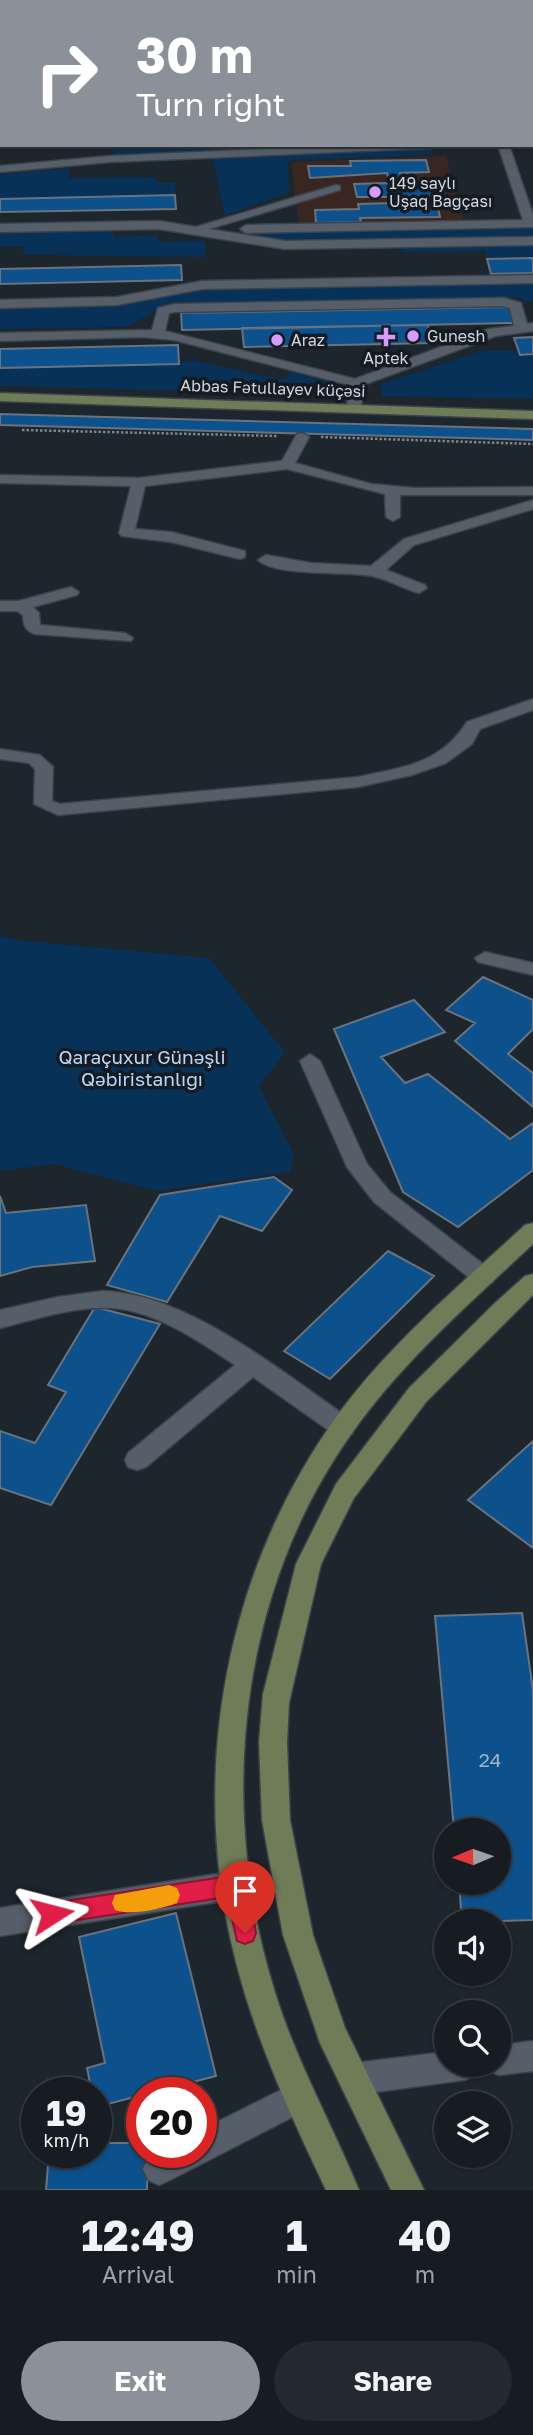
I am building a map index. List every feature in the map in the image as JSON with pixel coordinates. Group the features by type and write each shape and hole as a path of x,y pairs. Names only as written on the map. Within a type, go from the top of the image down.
{"main road":[{"name":"Abbas Fətullayev küçəsi","path":"4,397 533,415"},
{"path":"343,2190 299,2097 271,2029 249,1957 236,1885 230,1757 234,1701 245,1641 263,1581 289,1519 316,1467 343,1427 387,1373 484,1277 528,1243"},
{"path":"408,2190 322,2010 302,1949 285,1881 276,1814 275,1702 298,1599 324,1528 377,1443 423,1390 533,1282"}],"street":[{"path":"95,147 110,159"},
{"path":"0,169 110,159 387,147"},
{"path":"195,230 532,223 504,147"},
{"path":"195,230 336,188"},
{"path":"0,228 159,225 382,263 533,279"},
{"path":"0,304 117,301 284,271 382,263 533,241"},
{"path":"284,271 285,245"},
{"path":"0,337 158,334 202,342 356,383 494,332 527,328 516,306 504,302 175,308 163,311 158,334"},
{"path":"354,408 356,383"},
{"path":"287,465 302,437"},
{"path":"0,480 139,482 287,465 370,488 533,491"},
{"path":"139,482 127,533 171,537 240,554"},
{"path":"393,490 393,517"},
{"path":"375,571 409,542 533,504"},
{"path":"266,559 310,568 375,571 398,577 419,588"},
{"path":"0,606 20,606 71,592"},
{"path":"20,606 31,612 31,624 35,629 125,638"},
{"path":"0,754 34,759 44,767 43,804 58,810 82,809 358,782 403,772 433,764 459,746 470,734 473,726 533,704"},
{"path":"485,958 533,969"},
{"path":"310,1061 358,1167 382,1197 484,1277"},
{"path":"0,1319 92,1300 118,1300 160,1312 250,1366 343,1427"},
{"path":"137,1460 250,1366"},
{"path":"0,1922 236,1885"},
{"path":"511,2059 533,2056"},
{"path":"354,2079 434,2069"},
{"path":"217,2139 299,2097"}],"shaded area":[{"name":"149 saylı Uşaq Bağçası","path":"446,156 464,222 299,226 291,162"}],"green space":[{"path":"107,147 295,147 117,155"},
{"path":"431,149 433,154 288,161 289,193 225,216 213,159"},
{"path":"69,168 69,178 156,177 158,183 176,183 175,195 0,199 0,174"},
{"path":"533,226 533,237 285,241 235,231"},
{"path":"112,229 114,237 157,235 158,242 205,241 205,257 23,255 24,247 0,247 0,232"},
{"path":"533,243 533,258 487,259 486,251 403,252 400,245"},
{"path":"533,284 533,301 524,301 520,297 171,303 127,327 0,329 0,309 129,304 211,288"},
{"path":"481,351 518,351 520,355 533,354 533,399 382,396 381,384"},
{"path":"192,360 282,380 293,372 337,385 333,395 0,386 0,368 179,364"},
{"name":"Qaraçuxur Günəşli Qəbiristanlığı","path":"0,936 24,941 209,958 285,1052 259,1086 294,1154 290,1172 156,1191 54,1164 0,1171"}],"building":[{"path":"426,160 429,172 400,173 402,180 430,180 433,196 405,196 407,203 437,203 440,217 360,218 361,222 316,223 315,210 359,209 358,204 393,203 392,197 357,197 354,184 389,183 387,173 310,178 308,166 351,166 350,161"},
{"path":"175,195 176,209 0,212 0,199"},
{"path":"533,258 533,273 491,274 487,259"},
{"path":"181,265 182,280 0,284 0,269"},
{"path":"509,307 514,323 182,330 181,313"},
{"path":"428,325 433,343 244,347 242,328"},
{"path":"533,337 533,354 520,355 514,338"},
{"path":"178,345 179,364 0,368 0,349"},
{"path":"0,414 533,429 533,440 0,425"},
{"path":"483,977 533,1000 533,1029 508,1054 533,1073 533,1107 455,1041 475,1023 446,1010"},
{"path":"414,1000 445,1032 381,1057 405,1083 428,1074 510,1139 533,1123 533,1170 458,1227 403,1192 334,1029"},
{"path":"274,1177 292,1190 262,1231 220,1216 167,1302 107,1285 160,1195"},
{"path":"0,1196 6,1213 86,1205 95,1261 32,1267 0,1276"},
{"path":"388,1251 434,1276 330,1379 284,1351"},
{"path":"95,1307 160,1324 51,1505 0,1488 0,1431 35,1443 66,1392 48,1385"},
{"path":"533,1441 533,1548 468,1500"},
{"path":"522,1613 533,1690 533,1920 511,1921 511,1909 461,1909 460,1895 511,1895 511,1818 453,1818 435,1616"},
{"path":"176,1913 216,2076 126,2077 126,2099 112,2103 112,2077 89,2077 87,2068 105,2063 79,1937"},
{"path":"112,2143 126,2143 126,2168 148,2168 147,2190 46,2190 48,2168 112,2168"}],"slow traffic":[{"path":"123,1903 169,1895"}],"place":[{"name":"149 saylı Uşaq Bağçası","path":"375,192"},
{"name":"Gunesh","path":"413,336"},
{"name":"Aptek","path":"386,337"},
{"name":"Araz","path":"277,340"}],"route":[{"path":"52,1914 236,1885 245,1933"}]}
